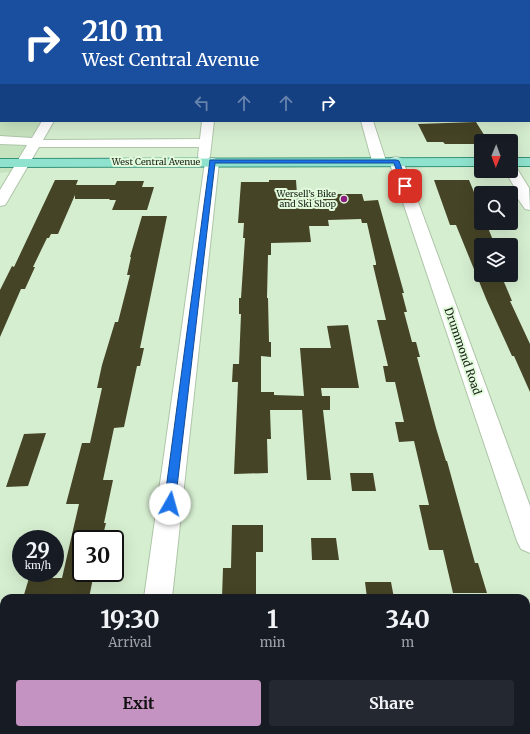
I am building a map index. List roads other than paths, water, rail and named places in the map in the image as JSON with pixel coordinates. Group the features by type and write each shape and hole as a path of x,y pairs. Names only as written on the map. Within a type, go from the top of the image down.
{"main road":[{"name":"West Central Avenue","path":"0,163 474,162"},
{"path":"518,162 530,162"}],"street":[{"path":"0,202 47,122"},
{"path":"158,594 207,162 205,143 208,122"},
{"name":"Drummond Road","path":"368,122 388,161 530,541"},
{"path":"0,140 49,144 205,143"},
{"path":"120,162 126,143"},
{"path":"518,178 526,188 523,196 530,206"}],"place":[{"name":"Wersell’s Bike and Ski Shop","path":"344,199"}]}
